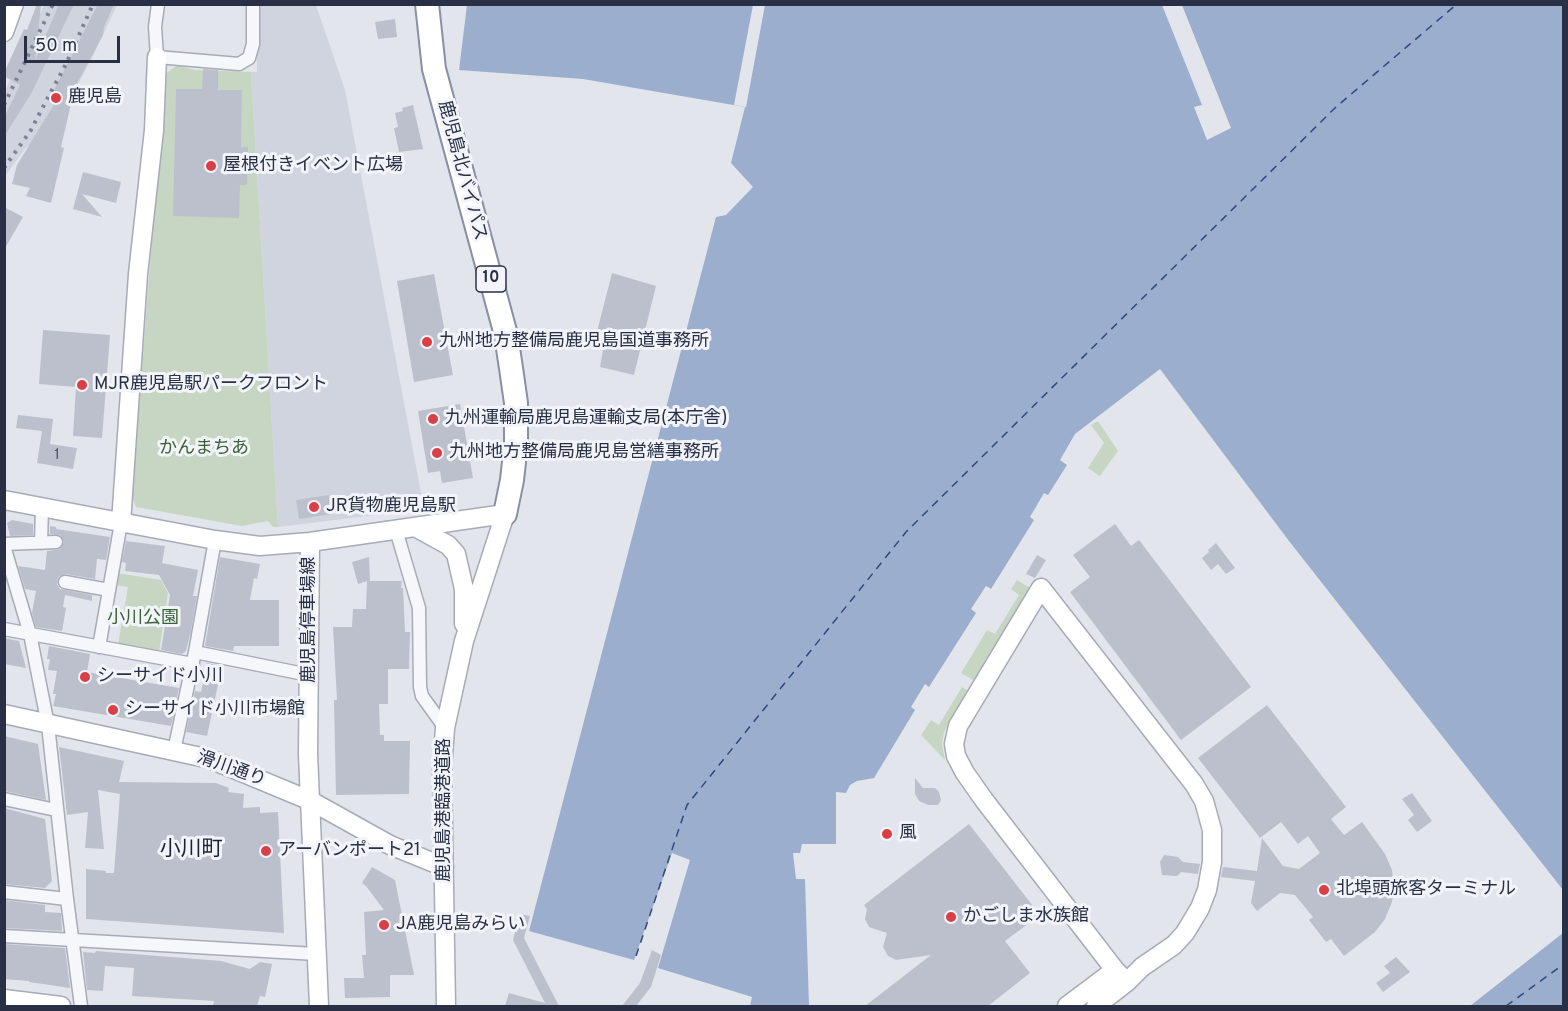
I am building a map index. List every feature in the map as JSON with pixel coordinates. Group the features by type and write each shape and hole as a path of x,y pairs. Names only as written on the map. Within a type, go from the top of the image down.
{"highway":[{"name":"鹿児島北バイパス","path":"427,4 434,69 503,325 509,357 517,424 512,480 505,514"}],"street":[{"path":"4,32 14,4"},
{"path":"99,647 120,523 138,273 154,130 157,57 155,27 158,4"},
{"path":"157,57 239,63 249,58 253,44 253,4"},
{"name":"鹿児島停車場線","path":"4,500 214,540 260,546 310,542 308,753 319,1006"},
{"path":"41,543 42,507"},
{"path":"310,542 505,514"},
{"name":"鹿児島港臨港道路","path":"446,1006 442,770 445,728 464,641 505,514"},
{"path":"417,528 448,545 456,554 464,589 464,641"},
{"path":"396,530 419,608 422,696 445,728"},
{"path":"174,751 194,658 214,540"},
{"path":"56,542 4,545 30,634 48,724 56,810 81,1006"},
{"path":"65,582 109,590"},
{"path":"1066,1006 1142,967 1185,933 1200,908 1206,890 1212,862 1212,830 1204,801 1194,784 1041,588 958,726 954,744 956,756 964,773 1121,976"},
{"path":"4,629 99,647 309,675"},
{"name":"滑川通り","path":"4,714 210,759 311,801 390,845 444,867"},
{"path":"4,799 56,810"},
{"path":"4,892 67,899"},
{"path":"4,936 316,954"},
{"path":"1096,1006 1121,976"},
{"path":"4,999 61,1006"}],"shaded area":[{"path":"44,5 117,5 64,110 26,148 5,176 5,91"},
{"path":"257,5 316,5 345,90 424,509 278,527 251,72 257,72"}],"green space":[{"name":"かんまちあ","path":"177,65 195,70 251,72 278,527 273,527 268,521 242,526 136,507 132,497 164,84 167,73"},
{"path":"1098,421 1118,451 1100,476 1088,468 1104,443 1091,425"},
{"name":"小川公園","path":"117,573 161,580 168,593 159,652 118,645 128,587 115,585"},
{"path":"1017,580 1032,589 975,681 961,673 987,630 995,634 1019,595 1011,589"},
{"path":"962,687 968,691 944,732 942,744 945,760 921,735 931,720 939,725"}],"water":[{"path":"467,5 1563,5 1563,890 1289,541 1160,369 1075,434 1060,460 1067,465 1048,495 1044,493 1030,517 1034,520 991,589 986,586 971,609 976,613 929,687 925,684 911,707 915,710 874,778 857,781 850,785 846,793 836,792 836,844 802,844 800,853 793,853 796,879 805,879 809,1006 750,1006 752,997 658,968 690,860 672,853 634,960 529,931 716,217 726,215 753,187 731,163 745,107 583,79 459,70"},
{"path":"1563,933 1563,1006 1470,1006"}],"pier":[{"path":"753,5 765,5 746,107 734,105"},
{"path":"1162,5 1182,5 1231,128 1207,140 1194,107 1202,105"}],"building":[{"path":"37,4 41,5 35,61 59,4 74,4 32,92 4,137 4,118 20,85 4,76 4,73 24,29 27,30"},
{"name":"鹿児島","path":"98,4 114,4 103,35 67,102 71,104 61,147 64,148 51,203 26,196 30,188 12,184 17,165 55,103 49,100"},
{"path":"395,19 397,37 378,39 375,22"},
{"name":"屋根付きイベント広場","path":"203,69 218,70 218,90 242,90 241,147 248,147 247,185 240,185 239,218 173,216 176,89 202,89"},
{"path":"413,105 423,149 399,152 394,128 398,127 395,113"},
{"path":"83,172 121,182 116,203 82,194 102,217 73,209"},
{"path":"4,207 23,217 4,250"},
{"path":"612,273 656,286 634,375 600,367 603,350 593,347"},
{"name":"九州地方整備局鹿児島国道事務所","path":"434,274 453,375 414,382 397,281"},
{"name":"MJR鹿児島駅パークフロント","path":"43,330 110,335 102,438 73,436 76,387 39,384"},
{"path":"460,404 473,478 442,483 440,471 428,473 418,411"},
{"path":"18,415 53,419 50,444 77,448 73,469 37,463 42,431 16,428"},
{"name":"JR貨物鹿児島駅","path":"329,495 332,514 299,519 296,500"},
{"path":"12,520 33,524 33,535 10,536 7,523"},
{"path":"1115,524 1131,546 1139,540 1251,687 1181,740 1070,592 1090,577 1073,555"},
{"path":"50,526 56,529 110,537 106,560 97,559 95,579 66,574 58,577 57,584 60,589 92,595 92,601 65,595 63,607 66,608 62,631 36,627 32,613 36,591 25,589 18,566 45,570 47,551 60,549 64,542 60,535 50,534"},
{"path":"126,541 165,546 162,563 198,570 193,596 197,596 191,630 186,651 182,654 161,650 170,595 159,575 125,571 126,563 122,562"},
{"path":"1216,543 1235,568 1226,574 1218,564 1211,570 1202,558"},
{"path":"1037,555 1046,560 1035,578 1026,574"},
{"path":"220,557 260,564 257,579 254,578 250,600 279,600 279,646 234,646 233,651 205,646"},
{"path":"369,557 370,581 402,581 405,632 410,632 409,669 388,669 388,704 379,704 380,735 384,735 384,741 410,741 409,794 336,795 334,700 337,700 333,627 352,627 353,609 366,609 367,581 358,584 352,562"},
{"path":"4,638 19,641 26,668 4,664"},
{"name":"シーサイド小川","path":"49,646 90,654 87,672 179,688 171,726 53,706 57,671 48,670"},
{"path":"207,663 222,666 207,736 186,732 195,691 201,692"},
{"path":"1267,705 1346,807 1331,819 1344,835 1362,822 1385,854 1392,870 1394,887 1392,902 1385,919 1375,932 1344,956 1331,939 1326,942 1309,920 1313,917 1295,895 1280,893 1257,911 1251,903 1255,881 1221,877 1223,867 1257,871 1262,838 1283,866 1299,869 1320,853 1308,836 1298,844 1281,822 1260,838 1198,758"},
{"path":"4,736 38,744 46,800 4,791"},
{"path":"59,747 124,761 119,782 216,783 229,788 228,792 244,794 243,808 260,807 260,813 278,812 284,933 86,919 86,869 114,873 120,794 98,790 104,849 85,848 88,812 67,815"},
{"path":"915,778 923,788 935,788 939,792 941,800 938,805 928,805 919,801 915,794"},
{"path":"1412,793 1432,821 1417,832 1408,820 1414,815 1402,799"},
{"path":"4,808 45,819 52,881 45,888 4,884"},
{"name":"かごしま水族館","path":"969,824 1040,915 1005,941 1030,973 988,1006 865,1006 931,955 896,960 888,956 883,947 887,933 869,927 865,919 867,909 864,905"},
{"path":"1164,855 1178,857 1183,862 1200,864 1198,874 1181,872 1177,876 1162,875 1160,862"},
{"path":"372,867 395,880 414,975 390,975 390,997 345,998 344,978 364,978 362,955 366,955 364,912 384,910 362,883"},
{"path":"4,900 45,905 45,912 61,913 62,931 4,928"},
{"path":"520,914 530,916 524,938 559,1006 505,1006 509,993 545,1003 513,940"},
{"path":"4,944 65,948 70,988 4,979"},
{"path":"652,950 661,955 651,987 636,1006 622,1006 640,983"},
{"path":"96,951 221,961 250,969 260,962 272,964 265,997 260,996 257,1006 213,1006 214,1001 132,996 134,968 105,966 103,991 87,990 83,952 95,953"},
{"path":"1396,957 1410,972 1383,992 1376,983 1390,973 1384,966"}],"ferry route":[{"path":"636,956 687,805 906,532 1336,107 1457,4"},
{"path":"1506,1006 1564,964"}],"railway":[{"path":"4,105 53,4"},
{"path":"4,168 31,130 66,64 93,4"}],"place":[{"name":"鹿児島","path":"56,98"},
{"name":"屋根付きイベント広場","path":"211,166"},
{"name":"九州地方整備局鹿児島国道事務所","path":"427,342"},
{"name":"MJR鹿児島駅パークフロント","path":"82,385"},
{"name":"九州運輸局鹿児島運輸支局(本庁舎)","path":"433,419"},
{"name":"九州地方整備局鹿児島営繕事務所","path":"437,453"},
{"name":"JR貨物鹿児島駅","path":"314,507"},
{"name":"シーサイド小川","path":"85,677"},
{"name":"シーサイド小川市場館","path":"113,710"},
{"name":"風","path":"887,834"},
{"name":"アーバンポート21","path":"266,851"},
{"name":"北埠頭旅客ターミナル","path":"1324,890"},
{"name":"かごしま水族館","path":"951,917"},
{"name":"JA鹿児島みらい","path":"384,925"}],"district":[{"name":"小川町","path":"191,851"}]}
